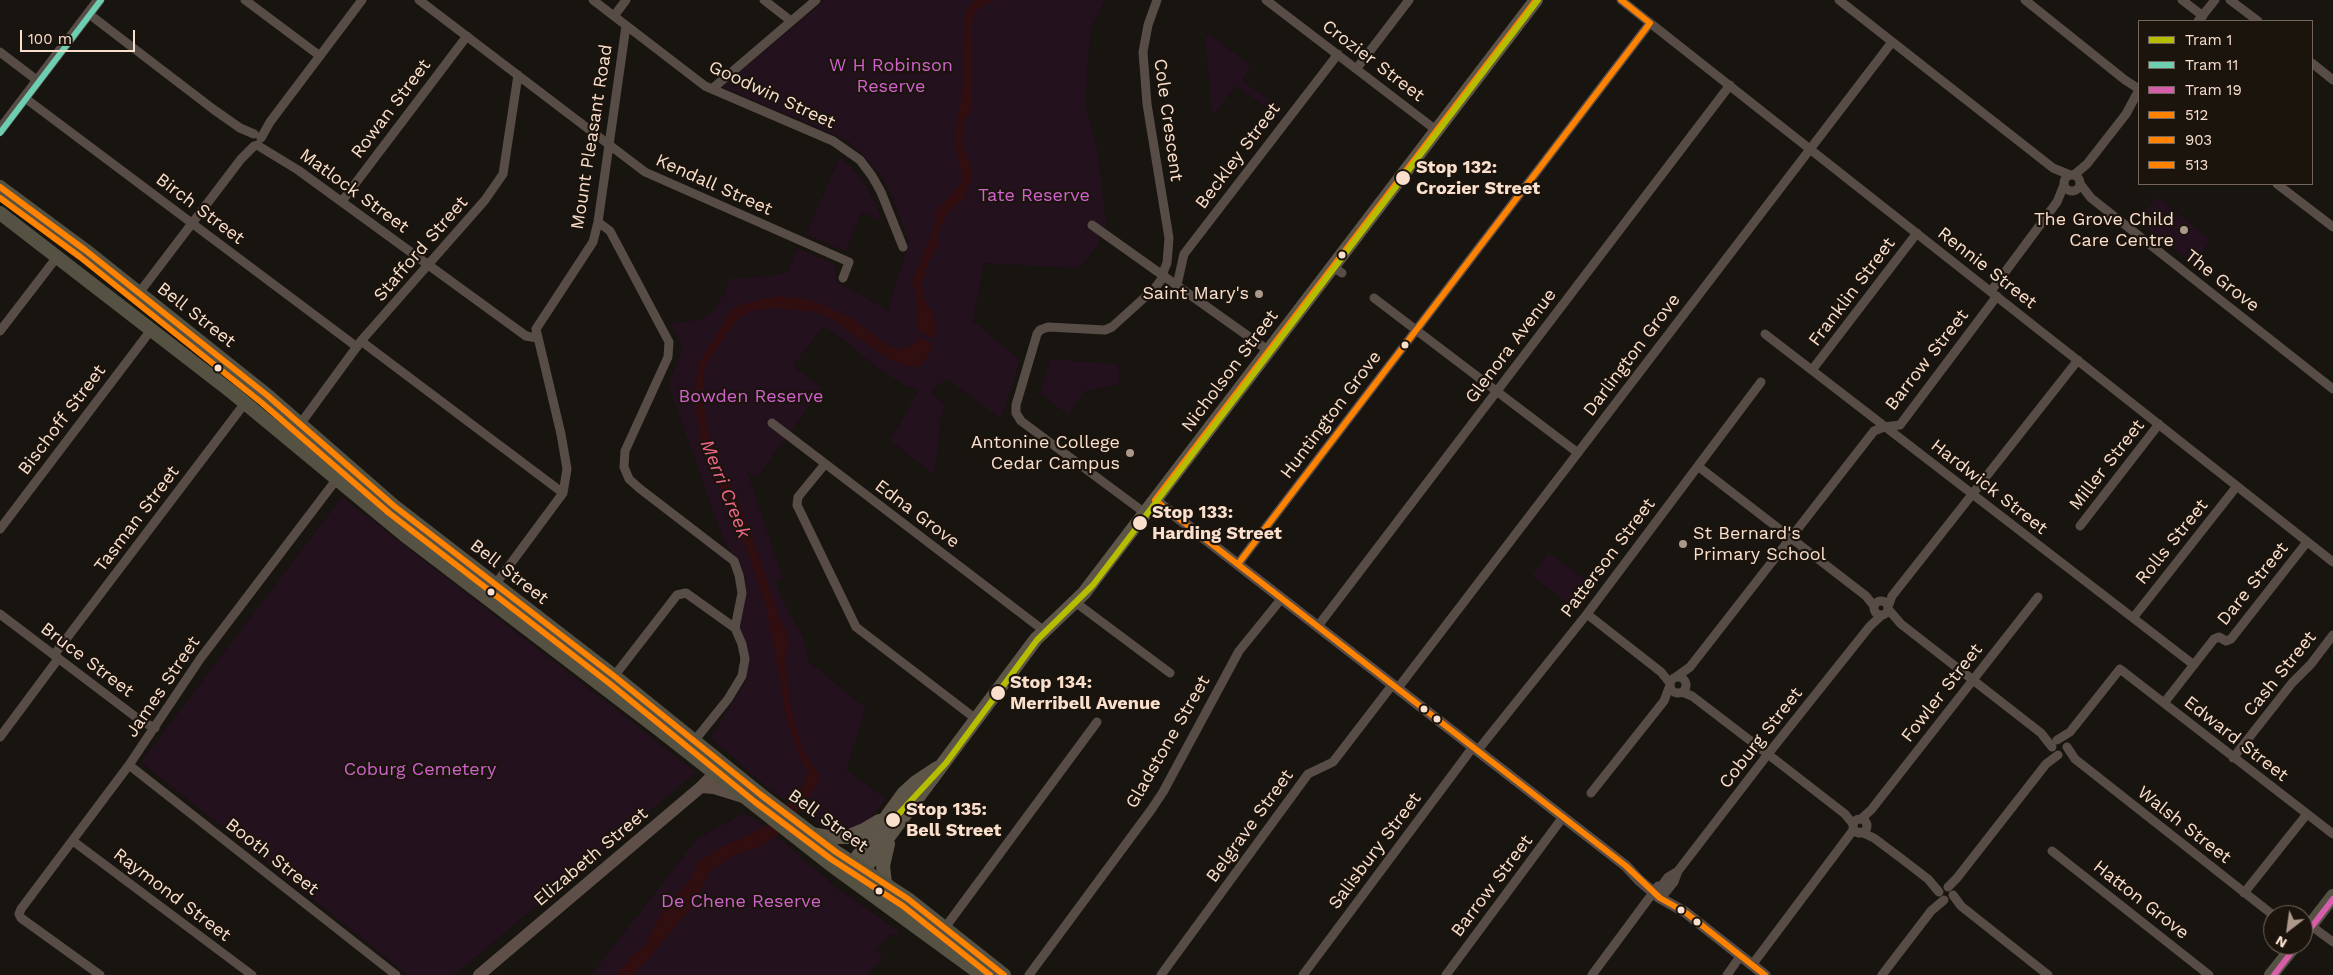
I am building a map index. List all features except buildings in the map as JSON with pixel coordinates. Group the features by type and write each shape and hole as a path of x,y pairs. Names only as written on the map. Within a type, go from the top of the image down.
{"highway":[{"name":"Bell Street","path":"0,187 139,293 301,423 394,506 695,740 743,797 771,812 885,883 1004,975"},
{"name":"Bell Street","path":"0,213 245,403 336,480 486,598 605,688 719,769 771,812"},
{"path":"312,460 321,440"},
{"name":"Bell Street","path":"806,835 849,879 977,974"},
{"path":"2313,922 2333,896"},
{"path":"898,914 908,900"},
{"path":"2271,975 2287,955"}],"main road":[{"name":"Nicholson Street","path":"849,879 859,866 889,838 1043,630 1076,602 1269,350 1337,270 1436,130 1536,0"},
{"name":"Nicholson Street","path":"859,866 884,818 908,788 947,759"},
{"name":"Elizabeth Street","path":"479,975 701,787 719,769"},
{"path":"701,787 714,788 743,797"},
{"path":"806,835 847,837 884,818"},
{"path":"885,883 883,866 889,838"}],"street":[{"path":"0,130 99,0"},
{"path":"245,0 320,56"},
{"path":"139,293 362,0"},
{"name":"Kendall Street","path":"419,0 652,177 849,262 843,278"},
{"name":"Goodwin Street","path":"593,0 712,89 833,141 860,160 881,192 903,247"},
{"path":"614,16 626,0"},
{"path":"764,0 790,20"},
{"path":"712,89 790,20 816,0"},
{"name":"Cole Crescent","path":"1146,513 1021,421 1016,413 1016,405 1037,334 1040,330 1048,327 1105,330 1112,327 1155,288 1163,275 1167,261 1169,238 1147,104 1143,52 1148,25 1158,0"},
{"name":"Crozier Street","path":"1266,0 1436,130"},
{"path":"1356,68 1409,0"},
{"name":"Rennie Street","path":"1621,0 2333,562"},
{"name":"The Grove","path":"1839,0 2053,168 2075,183 2091,198 2333,389"},
{"path":"2024,0 2138,87"},
{"path":"2182,0 2201,19 2215,0"},
{"path":"2230,0 2257,20"},
{"name":"Matlock Street","path":"89,14 255,140 342,201 526,336 537,338"},
{"name":"Huntington Grove","path":"1238,564 1650,23"},
{"name":"Mount Pleasant Road","path":"537,338 536,329 540,322 593,242 598,222 626,26"},
{"name":"Rowan Street","path":"342,201 467,36"},
{"name":"Darlington Grove","path":"1395,686 1578,453 1892,42"},
{"path":"0,52 38,81"},
{"name":"Beckley Street","path":"1177,285 1184,254 1338,54"},
{"path":"2313,64 2333,80"},
{"name":"Stafford Street","path":"301,423 359,344 485,200 503,174 518,75"},
{"name":"Glenora Avenue","path":"1318,626 1730,85"},
{"path":"2126,114 2138,90"},
{"name":"Birch Street","path":"25,98 191,223 563,493"},
{"path":"2075,183 2087,164 2126,114 2138,103"},
{"name":"The Grove","path":"2053,168 2064,184"},
{"name":"Barrow Street","path":"2057,202 2064,184 2075,183"},
{"name":"Barrow Street","path":"1672,681 1690,667 1874,431 1884,426 1900,425 2057,202 2075,183"},
{"path":"2278,185 2333,227"},
{"path":"598,222 610,231 670,342 668,357 625,451 624,467 629,479 639,488 734,561 742,593 735,628"},
{"path":"1092,225 1269,350"},
{"name":"Franklin Street","path":"1812,370 1917,233"},
{"path":"0,331 57,257"},
{"path":"1374,298 1578,453"},
{"name":"Bischoff Street","path":"0,529 151,330"},
{"name":"Hardwick Street","path":"1765,334 2194,665"},
{"path":"486,598 563,493 567,469 537,338"},
{"path":"1881,608 2078,360"},
{"name":"Patterson Street","path":"1475,749 1587,614 1761,382"},
{"name":"Tasman Street","path":"0,737 56,657 245,403"},
{"name":"Edna Grove","path":"772,423 1043,630"},
{"name":"Miller Street","path":"2080,526 2159,424"},
{"path":"825,464 798,497 797,505 856,627 976,719"},
{"name":"Walsh Street","path":"1699,467 1866,596 2041,734 2056,748 2075,760 2263,907"},
{"name":"James Street","path":"100,975 19,914 129,765 200,658 336,480"},
{"name":"Rolls Street","path":"2133,618 2237,486"},
{"path":"1155,500 1626,866 1659,889 1765,975"},
{"name":"Dare Street","path":"2164,703 2216,638 2231,640 2307,542"},
{"path":"605,688 677,595 686,593 735,628 742,644 745,659 742,676 728,699 695,740"},
{"name":"Fowler Street","path":"1752,965 2038,597"},
{"name":"Gladstone Street","path":"1029,975 1151,810 1163,792 1239,651 1282,598"},
{"path":"1076,602 1170,673"},
{"name":"Coburg Street","path":"1592,975 1668,877 1678,871 1870,626 1881,608"},
{"name":"Bruce Street","path":"0,614 141,722 155,728"},
{"path":"1587,614 1672,681"},
{"name":"Cash Street","path":"2233,758 2292,683 2311,664 2333,635"},
{"name":"Barrow Street","path":"1683,688 1690,667"},
{"name":"Edward Street","path":"2070,732 2120,669 2333,834"},
{"path":"1591,794 1664,701 1672,681 1681,678 1683,688 1692,696 1946,893 2048,975"},
{"path":"1672,681 1672,690 1683,688"},
{"name":"Belgrave Street","path":"1161,975 1308,774 1333,762 1395,686"},
{"path":"1664,701 1683,688"},
{"path":"944,929 1097,722"},
{"path":"2056,748 2064,753 2070,732"},
{"path":"1882,975 2070,732"},
{"name":"Walsh Street","path":"2066,746 2075,760"},
{"name":"Salisbury Street","path":"1303,975 1475,749"},
{"name":"Booth Street","path":"129,765 396,975"},
{"path":"2244,893 2307,814"},
{"name":"Barrow Street","path":"1446,975 1563,817"},
{"name":"Raymond Street","path":"73,841 252,975"},
{"name":"Hatton Grove","path":"2052,851 2209,975"},
{"path":"2313,933 2333,942"},
{"path":"1727,975 1741,955"}],"green space":[{"path":"825,0 1105,0 1090,32 1085,104 1098,151 1106,226 1098,239 1100,242 1080,268 984,263 973,321 1020,360 1001,419 949,380 937,385 931,394 945,404 939,421 941,422 934,475 890,440 919,390 904,385 876,367 843,339 823,326 793,366 822,388 757,478 747,471 783,579 776,583 782,599 804,639 808,661 866,708 846,770 886,799 870,819 857,828 845,831 829,831 769,789 711,738 747,679 748,646 739,630 747,589 742,567 724,541 668,384 683,348 671,324 702,319 713,311 725,292 728,279 770,276 788,272 797,248 834,264 837,282 888,310 909,242 891,194 882,177 847,140 722,87"},
{"path":"1209,34 1251,66 1242,80 1283,110 1278,116 1236,86 1214,114 1212,112 1205,39"},
{"path":"840,157 852,167 868,189 883,221 862,212 846,251 806,234"},
{"path":"2157,197 2211,240 2193,264 2138,221"},
{"path":"1050,359 1118,364 1120,382 1116,385 1085,391 1068,415 1040,393"},
{"name":"Coburg Cemetery","path":"342,497 696,772 454,975 408,975 141,762"},
{"path":"1549,553 1592,586 1575,609 1532,576"},
{"name":"De Chene Reserve","path":"744,813 765,826 838,889 899,931 897,935 889,935 876,950 883,957 868,975 591,975 697,839"}],"water":[{"path":"974,0 994,0 979,8 974,15 972,25 972,108 964,122 962,137 963,149 970,163 972,177 964,198 948,213 937,234 937,247 928,263 922,282 923,297 933,314 936,329 934,339 917,330 917,295 912,281 934,229 936,212 961,183 962,175 957,156 955,134 963,87 965,13"},
{"name":"Merri Creek","path":"778,296 812,300 856,321 889,347 903,349 918,341 920,337 932,344 930,353 920,366 909,367 887,358 827,316 812,311 773,308 751,311 737,319 705,366 702,396 711,447 723,468 746,519 780,620 784,625 789,645 785,657 791,708 803,750 819,775 818,785 776,836 759,847 733,856 711,870 695,903 645,963 632,975 616,975 635,952 642,949 665,907 690,881 697,863 720,848 765,827 798,792 808,773 799,756 785,713 765,603 746,547 702,446 694,401 698,364 732,310 739,305"}],"tram line":[{"name":"11","path":"0,133 101,0"},
{"name":"1","path":"893,820 946,763 1037,640 1093,585 1538,0"},
{"path":"869,851 893,820"},
{"name":"19","path":"2313,925 2333,899"},
{"name":"19","path":"2274,975 2289,955"}],"transit line":[{"name":"512","path":"1536,0 1155,500 1626,866 1660,898 1685,912 1765,975"},
{"name":"512","path":"1238,564 1650,23 1621,0"},
{"name":"903","path":"0,187 85,250 268,396 394,506 614,676 761,795 836,852 908,899 1004,975"},
{"name":"513","path":"0,198 80,257 262,403 389,513 609,683 755,802 831,859 903,906 990,975"}],"place":[{"name":"Stop 132: Crozier Street","path":"1403,178"},
{"name":"The Grove Child Care Centre","path":"2184,230"},
{"name":"Saint Mary's","path":"1259,294"},
{"name":"Antonine College Cedar Campus","path":"1130,453"},
{"name":"Stop 133: Harding Street","path":"1140,523"},
{"name":"St Bernard's Primary School","path":"1683,544"},
{"name":"Stop 134: Merribell Avenue","path":"998,693"},
{"name":"Stop 135: Bell Street","path":"893,820"}],"park label":[{"name":"W H Robinson Reserve","path":"891,76"},
{"name":"Tate Reserve","path":"1034,196"},
{"name":"Bowden Reserve","path":"751,397"}]}
